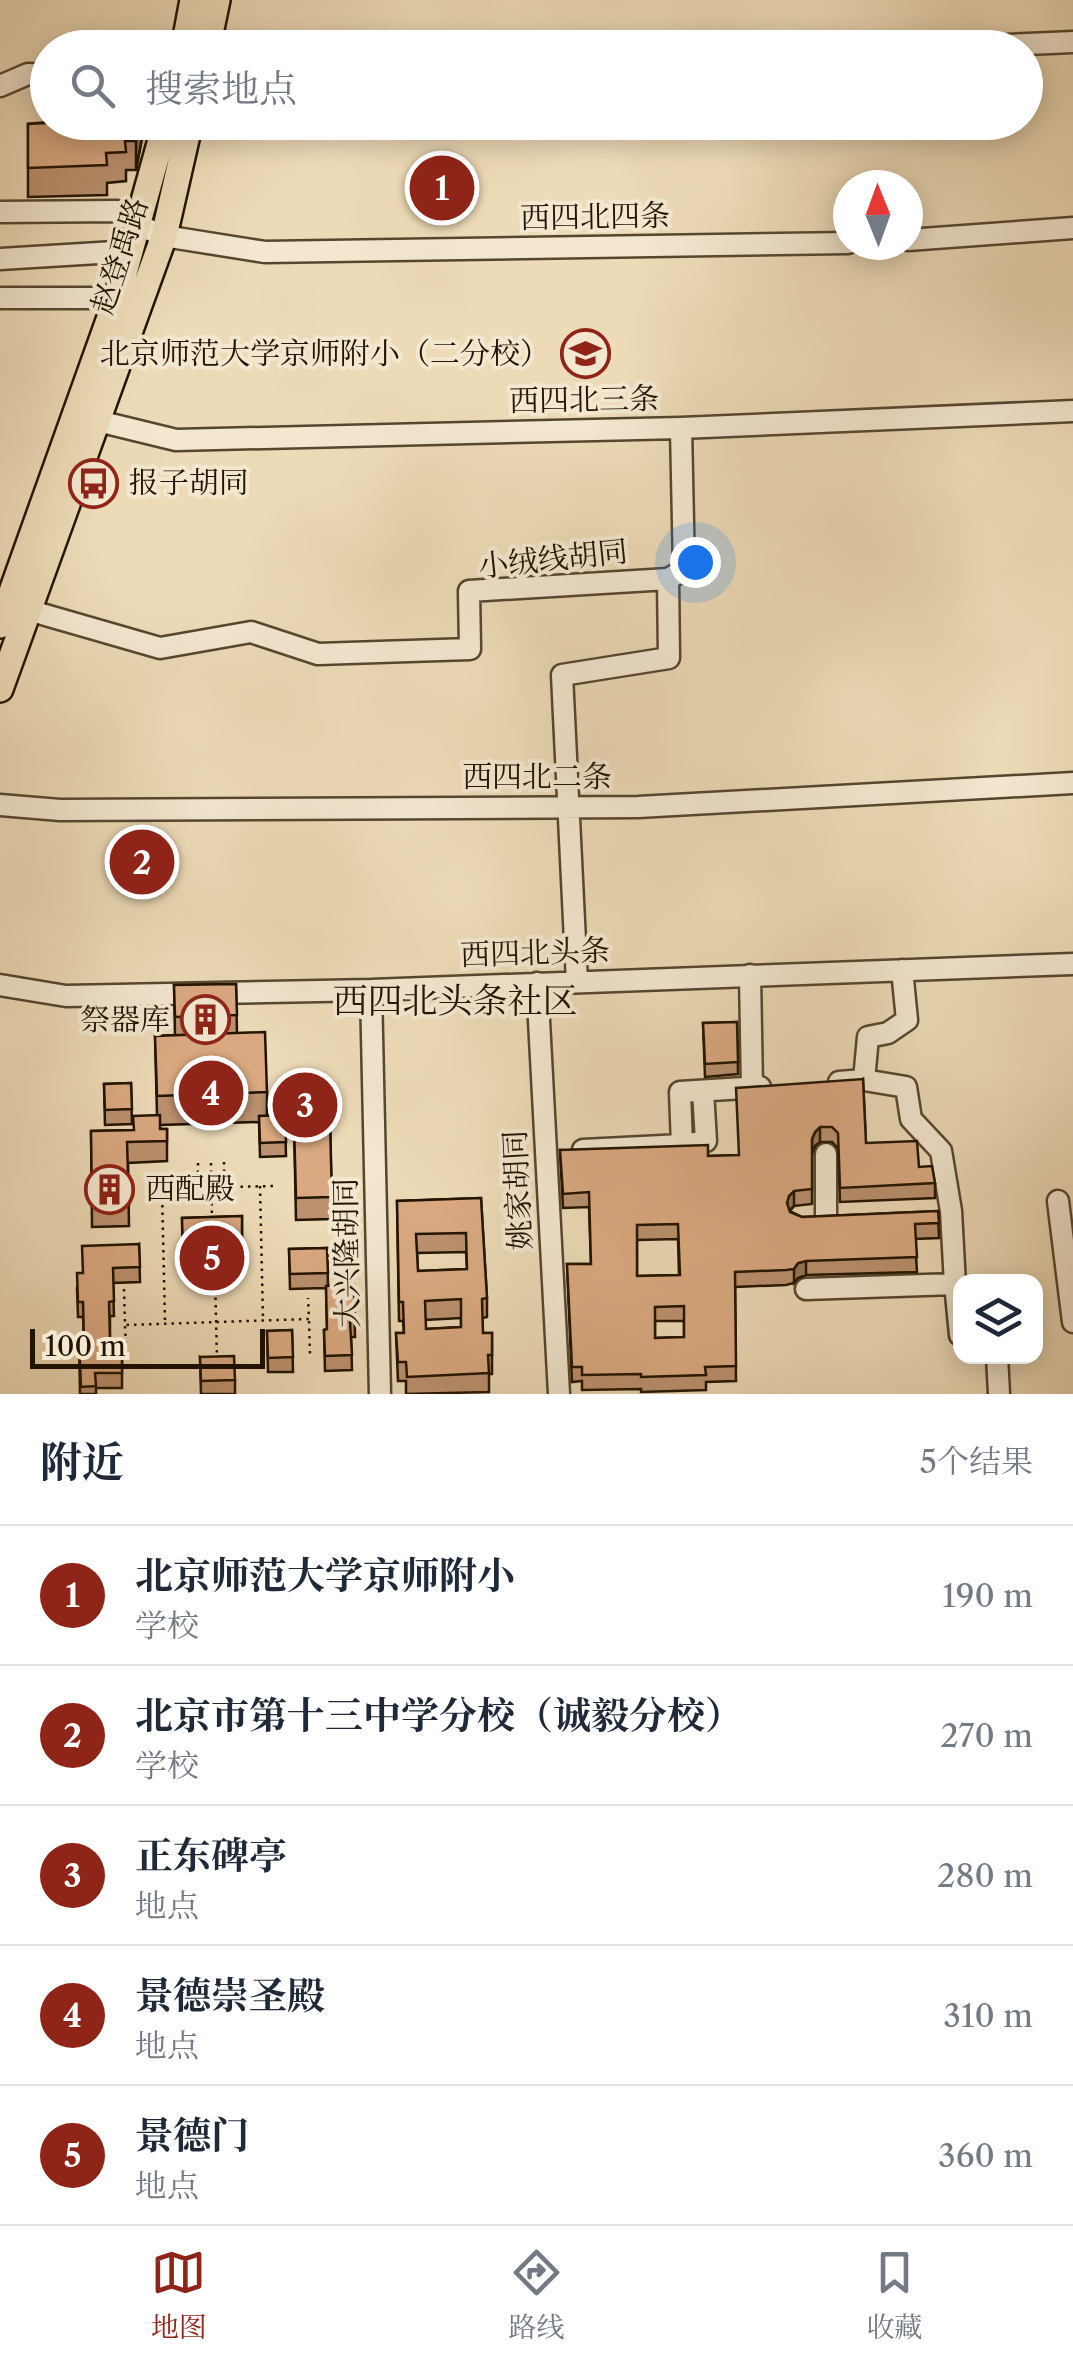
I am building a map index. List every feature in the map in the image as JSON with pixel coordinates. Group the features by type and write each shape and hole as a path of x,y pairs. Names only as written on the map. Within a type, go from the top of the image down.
{"main road":[{"path":"188,30 194,0"},
{"path":"211,30 217,0"},
{"name":"赵登禹路","path":"0,625 117,298 161,140"},
{"name":"赵登禹路","path":"0,688 164,236 186,140"}],"street":[{"path":"1043,43 1073,42"},
{"path":"0,86 30,74"},
{"name":"西四北四条","path":"0,212 116,212 164,236 266,252 833,244"},
{"path":"923,239 1073,228"},
{"path":"0,259 131,251"},
{"path":"0,298 117,298"},
{"name":"西四北三条","path":"98,421 176,440 680,428 1073,411"},
{"path":"577,982 562,675 669,658 668,579 684,570 680,428"},
{"name":"小绒线胡同","path":"28,610 160,648 251,632 318,654 470,649 469,591 668,579"},
{"name":"西四北二条","path":"0,805 60,810 638,807 1073,782"},
{"name":"西四北头条","path":"0,985 66,996 371,990 1073,964"},
{"path":"864,1080 868,1038 888,1033 907,1020 902,970"},
{"path":"750,975 752,1088"},
{"name":"姚家胡同","path":"536,983 559,1394"},
{"name":"大兴隆胡同","path":"371,990 380,1394"},
{"path":"827,1083 864,1080 906,1086 910,1119 941,1151 942,1212 953,1278"},
{"path":"546,1151 706,1141 703,1090 790,1085"},
{"path":"802,1218 835,1216 826,1154"},
{"path":"1058,1201 1073,1322"},
{"path":"806,1289 953,1284"},
{"path":"997,1364 999,1394"}],"path":[{"path":"224,1162 224,1187"},
{"path":"198,1163 199,1188"},
{"path":"211,1163 212,1222"},
{"path":"198,1175 224,1174"},
{"path":"260,1186 263,1321"},
{"path":"148,1190 276,1186"},
{"path":"162,1190 165,1324"},
{"path":"214,1276 218,1371"},
{"path":"124,1289 126,1347"},
{"path":"308,1298 310,1355"},
{"path":"125,1325 308,1320"}],"building":[{"path":"28,124 30,140 136,140 125,141 126,152 106,153 107,165 28,168"},
{"path":"236,984 237,1015 175,1017 174,985"},
{"path":"737,1022 738,1062 705,1064 703,1023"},
{"path":"265,1032 267,1092 157,1096 155,1036"},
{"path":"318,1076 319,1103 292,1104 291,1077"},
{"path":"863,1079 866,1143 917,1141 919,1167 932,1166 935,1183 840,1188 838,1133 832,1127 820,1127 812,1139 812,1189 794,1191 789,1196 790,1212 802,1217 938,1211 939,1223 915,1224 917,1257 806,1261 794,1269 735,1272 736,1366 705,1367 706,1375 582,1375 582,1367 572,1367 567,1264 591,1264 589,1192 563,1194 560,1150 708,1145 708,1156 739,1155 736,1088","holes":["678,1224 680,1275 637,1276 637,1225","684,1306 684,1337 655,1338 655,1307"]},
{"path":"131,1083 132,1109 105,1110 104,1084"},
{"path":"160,1115 160,1129 167,1129 167,1141 127,1142 129,1205 92,1206 91,1131 134,1130 133,1116"},
{"path":"285,1115 286,1142 260,1143 259,1116"},
{"path":"330,1122 332,1197 296,1198 294,1123"},
{"path":"481,1198 487,1298 482,1299 483,1333 492,1333 489,1373 407,1377 406,1362 398,1362 396,1333 404,1333 403,1302 399,1302 397,1201","holes":["466,1233 467,1269 418,1271 416,1234","461,1299 461,1327 426,1329 425,1301"]},
{"path":"242,1216 242,1253 183,1254 182,1218"},
{"path":"139,1244 140,1267 113,1268 110,1340 122,1339 122,1373 95,1373 96,1386 81,1387 79,1340 84,1340 83,1302 78,1302 77,1273 83,1273 82,1246"},
{"path":"327,1248 328,1273 290,1274 289,1249"},
{"path":"354,1285 352,1355 325,1356 326,1286"},
{"path":"292,1330 293,1357 268,1358 267,1331"},
{"path":"234,1356 235,1380 201,1381 200,1357"}],"place":[{"name":"北京师范大学京师附小","path":"442,188"},
{"name":"北京师范大学京师附小（二分校）","path":"585,354"},
{"name":"报子胡同","path":"94,483"},
{"name":"北京市第十三中学分校（诚毅分校）","path":"142,862"},
{"name":"祭器库","path":"205,1020"},
{"name":"景德崇圣殿","path":"211,1093"},
{"name":"正东碑亭","path":"305,1105"},
{"name":"西配殿","path":"110,1189"},
{"name":"景德门","path":"212,1258"}],"district":[{"name":"西四北头条社区","path":"455,1001"}]}
